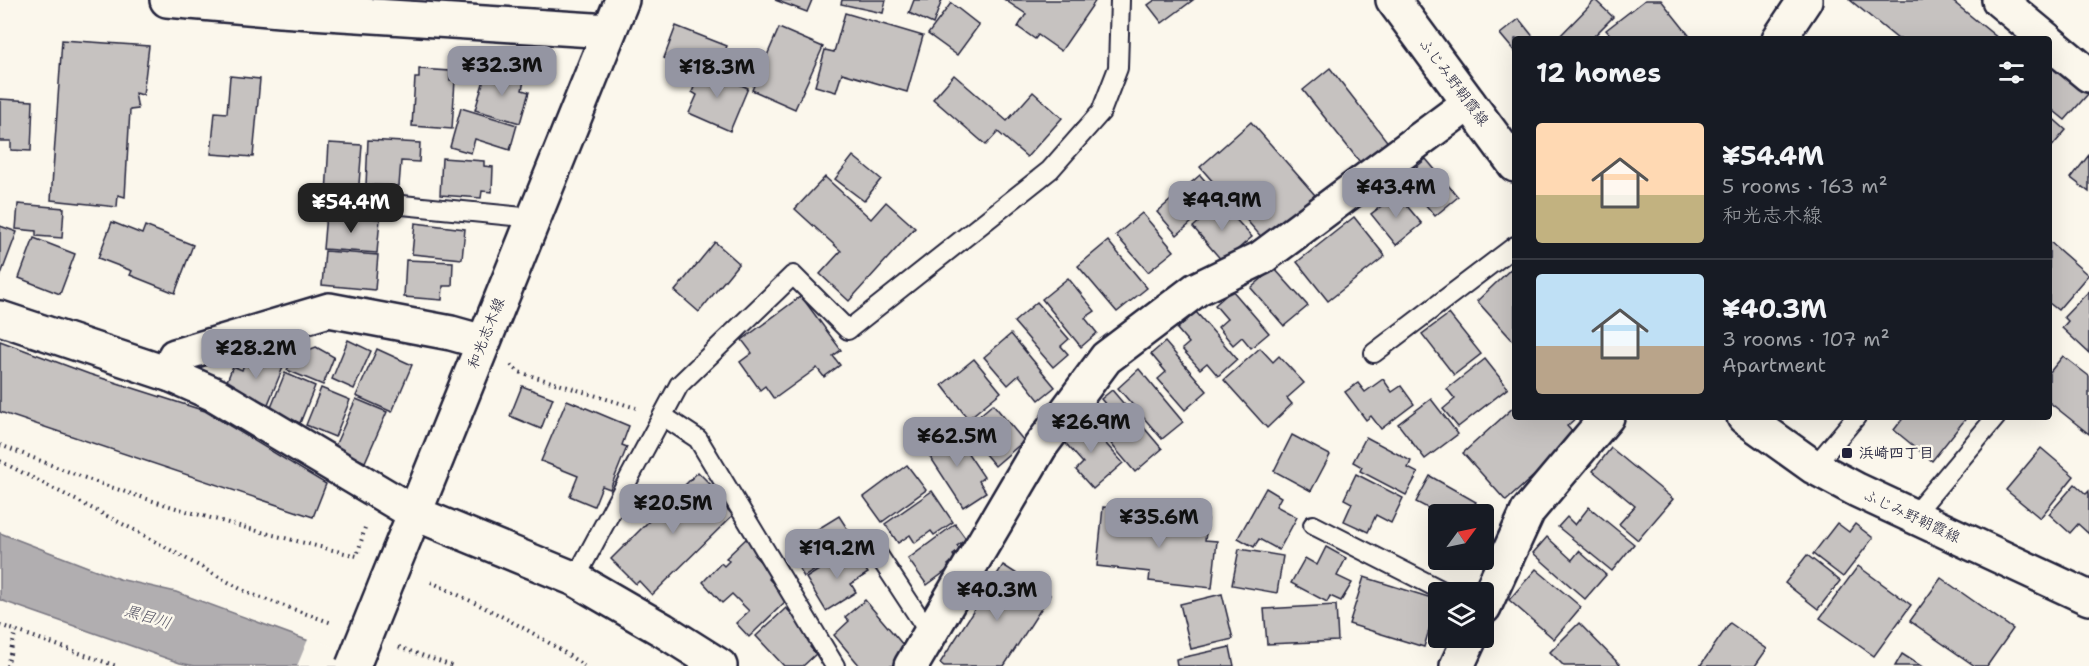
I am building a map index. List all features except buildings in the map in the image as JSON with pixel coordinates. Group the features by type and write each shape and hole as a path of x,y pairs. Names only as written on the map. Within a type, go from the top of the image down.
{"street":[{"path":"167,0 282,5 609,31"},
{"name":"和光志木線","path":"353,666 622,0"},
{"name":"ふじみ野朝霞線","path":"1393,0 1512,161"},
{"path":"1781,36 1805,0"},
{"path":"1999,0 2042,36"},
{"path":"2052,44 2089,75"},
{"path":"911,666 1040,447 1106,358 1197,289 1261,258 1469,103"},
{"path":"171,375 175,356 329,310 451,333 483,342"},
{"path":"0,318 171,375 216,394 414,513 575,579 720,666"},
{"path":"1494,585 1528,511 1604,420"},
{"name":"ふじみ野朝霞線","path":"1748,420 1814,467 2089,598"},
{"path":"1456,666 1465,648"}],"lane":[{"path":"575,579 679,385 792,275 848,330 1050,170 1101,112 1118,68 1120,0"},
{"path":"382,204 533,218"},
{"path":"1374,353 1512,248"},
{"path":"663,416 698,439 835,666"},
{"path":"1814,467 1853,420"},
{"path":"1913,516 1993,420"},
{"path":"1313,525 1428,583"},
{"path":"875,550 930,634"}],"path":[{"path":"519,372 663,416"},
{"path":"0,445 102,484 183,510 276,537 357,556 368,519"},
{"path":"0,461 138,532 248,593 338,625"},
{"path":"431,582 497,614 564,651 584,666"},
{"path":"0,626 116,666"},
{"path":"7,666 16,631"},
{"path":"394,645 452,666"}],"water":[{"name":"黒目川","path":"0,533 119,579 176,592 377,666 195,666 180,663 0,600"}],"pier":[{"path":"309,637 378,663 380,666 297,666"}],"place":[{"name":"浜崎四丁目","path":"1847,453"}]}
